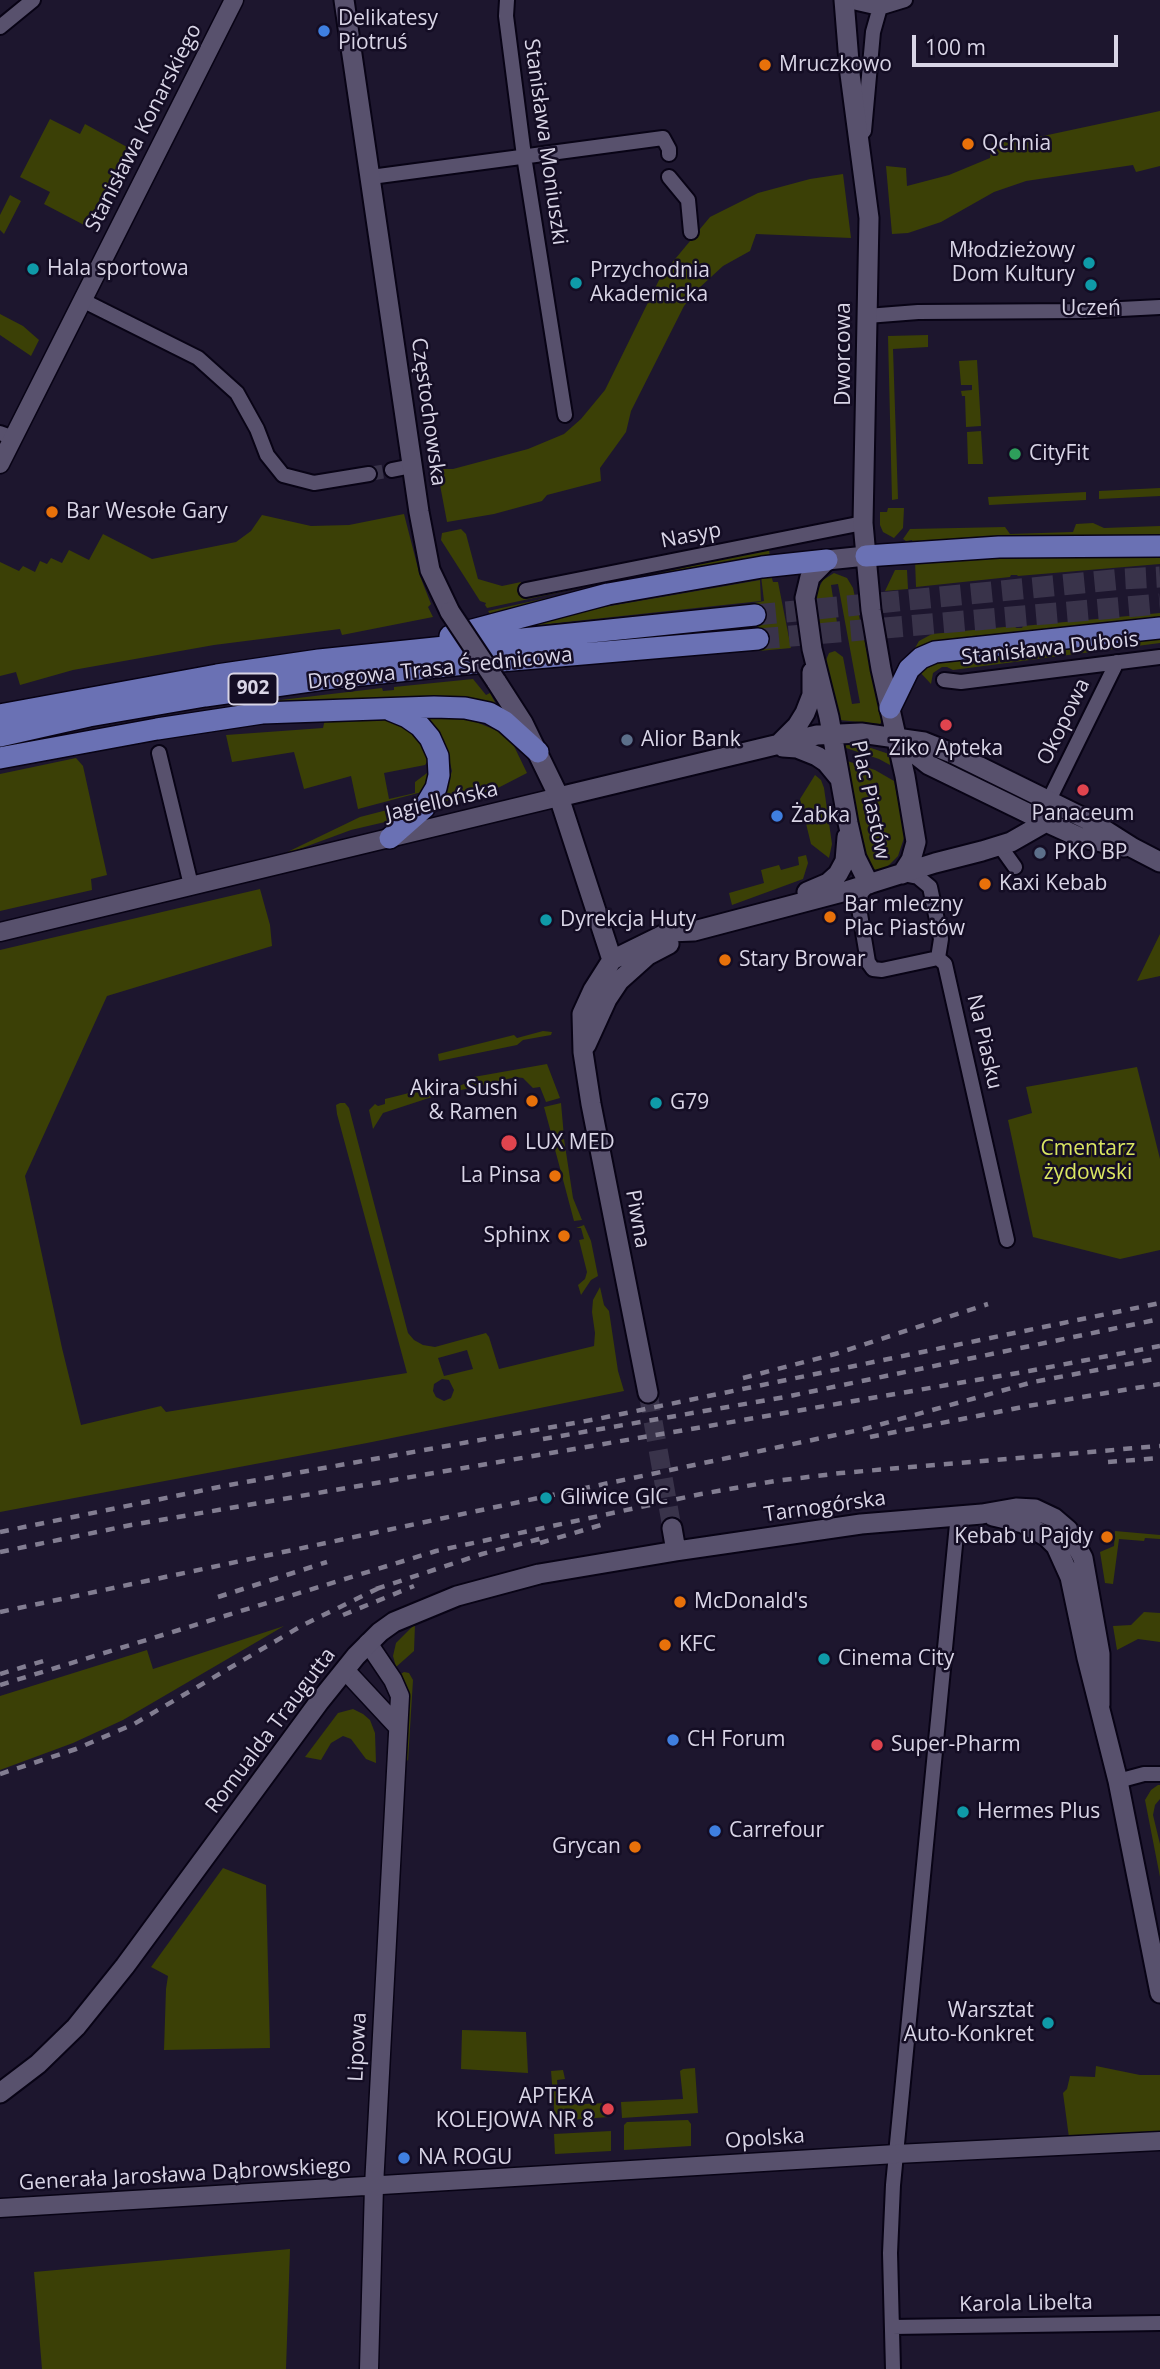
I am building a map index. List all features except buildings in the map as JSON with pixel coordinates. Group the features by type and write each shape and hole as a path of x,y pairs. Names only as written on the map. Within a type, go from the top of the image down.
{"main road":[{"name":"Częstochowska","path":"344,0 412,466 430,570 450,611 523,723 538,752 559,797 612,960"},
{"name":"Dworcowa","path":"843,0 869,218 863,523 871,610 896,740"},
{"path":"394,651 608,594 762,567 866,556 999,547 1160,545"},
{"path":"827,560 810,577 805,591 813,654 832,733"},
{"name":"Drogowa Trasa Średnicowa","path":"0,715 217,675 394,651 755,615"},
{"path":"890,708 909,669 921,658 935,653 1160,628"},
{"name":"Drogowa Trasa Średnicowa","path":"0,736 102,714 324,679 758,639"},
{"path":"777,746 797,726 805,713 811,695 813,654"},
{"path":"0,758 218,719 304,711 444,707 481,710 505,722 538,752"},
{"path":"388,710 407,717 420,726 430,738 438,756 439,775 436,788 424,808 390,838"},
{"name":"Jagiellońska","path":"559,797 832,733 861,733 937,746 1092,822 1133,848"},
{"name":"Plac Piastów","path":"832,733 856,858 869,884 1000,846 1046,822"},
{"path":"896,740 929,765 1046,822 1079,837 1133,848 1160,862"},
{"name":"Plac Piastów","path":"896,740 916,842 911,860 902,874"},
{"path":"777,746 797,748 817,756 826,762 840,780"},
{"path":"741,918 775,902 828,883 838,874 845,861 848,823"},
{"path":"583,1052 607,999 619,981 648,955 694,931 869,884"},
{"path":"612,960 669,932 694,931"},
{"name":"Piwna","path":"612,960 582,1014 583,1052 648,1393"},
{"name":"Tarnogórska","path":"676,1551 861,1524 958,1514 982,1514 1032,1527 1056,1546 1070,1577 1118,1781 1160,1993"},
{"path":"672,1528 676,1551"},
{"name":"Romualda Traugutta","path":"0,2093 38,2064 76,2027 125,1966 345,1670 380,1632 408,1615 457,1596 539,1574 676,1551"}],"street":[{"path":"0,27 33,0"},
{"name":"Stanisława Konarskiego","path":"1,458 7,436 82,300 234,0"},
{"name":"Stanisława Moniuszki","path":"507,0 506,16 524,156 565,415"},
{"path":"843,0 881,4 905,0"},
{"name":"Dworcowa","path":"861,153 873,32 881,4"},
{"path":"371,177 663,138 669,154"},
{"path":"669,177 688,201 691,232"},
{"path":"82,300 198,358 237,393 257,429 267,455 283,475 314,483 369,474"},
{"path":"867,316 918,312 1082,311 1160,307"},
{"path":"392,470 412,466"},
{"name":"Nasyp","path":"526,590 863,523"},
{"name":"Stanisława Dubois","path":"944,680 961,682 1160,657"},
{"name":"Okopowa","path":"1049,800 1117,662"},
{"path":"159,753 191,885"},
{"name":"Jagiellońska","path":"0,932 559,797"},
{"path":"1000,846 1015,867"},
{"name":"Na Piasku","path":"902,874 918,877 930,887 941,939 939,958 945,964 1007,1240"},
{"path":"869,884 859,898 870,966 881,970 939,958"},
{"path":"892,2369 890,2236 896,2154 958,1514"},
{"name":"Lipowa","path":"368,1643 393,1680 400,1696 373,2186 369,2369"},
{"path":"345,1670 398,1727"},
{"path":"1118,1781 1144,1774 1160,1774"},
{"name":"Opolska","path":"373,2186 1160,2141"},
{"name":"Generała Jarosława Dąbrowskiego","path":"0,2208 373,2186"},
{"name":"Karola Libelta","path":"892,2327 1160,2323"}],"green space":[{"path":"1160,111 1160,166 1136,172 1133,165 1026,181 994,192 941,222 908,233 892,234 886,166 906,168 907,186 949,175 990,158 992,143 1043,136"},
{"path":"50,119 80,134 85,124 127,147 86,226 44,204 50,192 20,177"},
{"path":"843,174 851,238 756,234 750,251 723,266 698,289 684,306 631,411 626,432 600,468 601,481 547,495 542,501 494,514 447,522 437,469 453,469 528,449 564,434 581,419 605,390 661,276 710,217 758,193 810,179"},
{"path":"10,195 21,201 4,234 0,230 0,215"},
{"path":"0,314 23,326 39,340 31,356 0,335"},
{"path":"928,335 928,347 893,349 898,499 892,500 888,336"},
{"path":"977,360 981,426 966,427 965,396 962,396 961,391 972,390 972,385 961,385 959,361"},
{"path":"981,431 983,464 968,464 967,432"},
{"path":"1160,488 1160,496 1099,499 1099,491"},
{"path":"1086,492 1086,500 989,505 988,497"},
{"path":"888,508 904,508 903,528 894,538 883,532 880,525 880,512 887,512"},
{"path":"404,514 420,576 431,604 428,607 433,617 342,635 340,629 214,645 73,670 20,685 16,672 0,676 0,562 19,571 23,566 35,572 40,561 47,564 51,558 62,563 69,550 89,560 103,534 152,559 236,542 251,531 262,515 311,526 349,525"},
{"path":"1093,523 1104,528 1160,526 1160,539 913,546 912,540 903,539 910,529 1005,527 1010,534 1073,532 1076,524"},
{"path":"461,529 466,534 478,579 502,586 521,582 524,595 769,548 770,559 688,571 490,614 488,611 705,563 487,608 441,540 442,533"},
{"path":"1160,552 1160,564 1011,575 916,587 915,560"},
{"path":"895,570 907,570 908,589 885,591"},
{"path":"834,573 847,578 853,588 882,721 880,724 839,720 826,660 829,653 835,651 843,657 852,704 860,703 838,584 831,585 839,635 834,642 826,643 821,636 817,617 816,593 823,580"},
{"path":"771,575 773,582 778,582 791,648 759,651 754,603 764,601 761,576"},
{"path":"760,580 761,601 520,627 520,630 748,605 748,608 513,634 512,623"},
{"path":"1160,613 1160,621 907,662 919,641 932,634 1015,626 1022,628"},
{"path":"1160,633 1160,643 953,670 942,667 933,673 931,684 918,670 928,663"},
{"path":"473,679 486,695 490,693 497,706 346,699 230,706 382,688 383,691 394,690 394,687"},
{"path":"428,717 469,719 498,731 513,744 527,773 494,790 442,802 452,771 444,740"},
{"path":"389,718 411,727 430,758 425,765 384,773 389,799 415,793 415,782 427,773 431,774 426,792 358,809 351,776 304,789 294,752 232,762 226,735 323,728 325,719"},
{"path":"843,743 889,754 890,765 843,747"},
{"path":"76,758 83,766 107,875 91,879 92,890 0,911 0,774"},
{"path":"844,760 875,770 894,781 905,835 898,856 887,867 876,870 864,865"},
{"path":"815,775 824,788 832,844 829,858 811,844 800,799"},
{"path":"418,802 402,818 351,830 275,858 360,817"},
{"path":"806,855 808,863 803,879 732,905 729,893 764,883 761,870 779,865 781,870 799,865 798,857"},
{"path":"260,889 270,925 272,946 107,996 25,1176 81,1425 161,1406 166,1412 407,1373 337,1114 336,1105 340,1103 345,1103 349,1108 408,1333 414,1340 435,1347 486,1333 499,1369 594,1346 593,1300 600,1287 604,1305 609,1311 618,1371 624,1391 367,1443 0,1512 0,950","holes":["467,1350 473,1369 444,1376 438,1358","442,1379 449,1380 454,1390 451,1398 444,1401 436,1397 433,1391 434,1384"]},
{"path":"1160,934 1160,976 1137,981"},
{"path":"543,1031 552,1032 551,1035 523,1040 517,1045 439,1061 438,1054 514,1035 517,1038"},
{"path":"547,1064 560,1098 546,1102 540,1087 533,1088 523,1078 516,1077 457,1091 459,1086 469,1082 468,1078"},
{"name":"Cmentarz żydowski","path":"1137,1067 1160,1159 1160,1250 1120,1259 1033,1237 1008,1120 1032,1113 1026,1087"},
{"path":"425,1089 432,1091 432,1097 383,1113 373,1129 369,1110 375,1104 385,1104 385,1099"},
{"path":"561,1103 564,1137 553,1140 544,1107"},
{"path":"564,1139 573,1198 582,1220 574,1221 553,1142"},
{"path":"584,1225 591,1241 598,1276 591,1280 581,1295 578,1285 585,1279 587,1272 579,1240 584,1239 581,1228 576,1228"},
{"path":"1115,1531 1160,1535 1160,1539 1119,1539 1113,1584 1105,1583 1100,1552 1114,1546"},
{"path":"1144,1612 1160,1613 1160,1642 1138,1639 1117,1650 1113,1626 1131,1625"},
{"path":"415,1624 414,1651 396,1667 393,1656 396,1643"},
{"path":"284,1626 123,1720 73,1743 0,1770 0,1696 147,1650 153,1669"},
{"path":"409,1673 413,1680 408,1761 404,1755 399,1675"},
{"path":"353,1709 370,1720 375,1733 376,1763 366,1759 351,1739 343,1736 331,1743 321,1760 305,1757 338,1713"},
{"path":"1158,1785 1160,1799 1155,1805 1153,1815 1160,1844 1160,1877 1145,1800"},
{"path":"223,1868 266,1885 270,2048 164,2050 168,1976 151,1967"},
{"path":"462,2030 526,2032 528,2073 461,2069"},
{"path":"1096,2066 1140,2075 1160,2075 1160,2141 1070,2145 1063,2093 1067,2089 1070,2076 1095,2077"},
{"path":"695,2068 698,2113 622,2118 621,2102 683,2099 680,2071"},
{"path":"563,2070 565,2079 557,2080 559,2105 608,2103 609,2117 555,2121 551,2071"},
{"path":"688,2120 691,2124 691,2146 624,2150 624,2125 627,2122"},
{"path":"611,2131 611,2151 555,2154 554,2134"},
{"path":"290,2249 286,2369 42,2369 34,2272"}],"tunnel":[{"path":"369,474 392,470"},
{"path":"755,615 1160,577"},
{"path":"758,639 1160,604"},
{"path":"648,1393 672,1528"}],"railway":[{"path":"0,1532 229,1485 597,1419 1160,1303"},
{"path":"743,1378 835,1354 988,1304"},
{"path":"543,1439 785,1397 1160,1319"},
{"path":"0,1552 131,1525 1029,1371 1160,1346"},
{"path":"0,1612 864,1429 1033,1382 1160,1358"},
{"path":"870,1437 1160,1384"},
{"path":"0,1685 436,1551 701,1494 841,1473 1160,1446"},
{"path":"1108,1462 1160,1458"},
{"path":"540,1543 601,1525"},
{"path":"376,1589 482,1554 547,1537"},
{"path":"218,1597 327,1562"},
{"path":"0,1774 76,1749 134,1724 303,1625 385,1585"},
{"path":"343,1615 414,1586"},
{"path":"0,1674 50,1659"}],"place":[{"name":"Delikatesy Piotruś","path":"324,31"},
{"name":"Mruczkowo","path":"765,65"},
{"name":"Qchnia","path":"968,144"},
{"name":"Młodzieżowy Dom Kultury","path":"1089,263"},
{"name":"Hala sportowa","path":"33,269"},
{"name":"Przychodnia Akademicka","path":"576,283"},
{"name":"Uczeń","path":"1091,285"},
{"name":"CityFit","path":"1015,454"},
{"name":"Bar Wesołe Gary","path":"52,512"},
{"name":"Ziko Apteka","path":"946,725"},
{"name":"Alior Bank","path":"627,740"},
{"name":"Panaceum","path":"1083,790"},
{"name":"Żabka","path":"777,816"},
{"name":"PKO BP","path":"1040,853"},
{"name":"Kaxi Kebab","path":"985,884"},
{"name":"Bar mleczny Plac Piastów","path":"830,917"},
{"name":"Dyrekcja Huty","path":"546,920"},
{"name":"Stary Browar","path":"725,960"},
{"name":"Akira Sushi & Ramen","path":"532,1101"},
{"name":"G79","path":"656,1103"},
{"name":"LUX MED","path":"509,1143"},
{"name":"La Pinsa","path":"555,1176"},
{"name":"Sphinx","path":"564,1236"},
{"name":"Gliwice GlC","path":"546,1498"},
{"name":"Kebab u Pajdy","path":"1107,1537"},
{"name":"McDonald's","path":"680,1602"},
{"name":"KFC","path":"665,1645"},
{"name":"Cinema City","path":"824,1659"},
{"name":"CH Forum","path":"673,1740"},
{"name":"Super-Pharm","path":"877,1745"},
{"name":"Hermes Plus","path":"963,1812"},
{"name":"Carrefour","path":"715,1831"},
{"name":"Grycan","path":"635,1847"},
{"name":"Warsztat Auto-Konkret","path":"1048,2023"},
{"name":"APTEKA KOLEJOWA NR 8","path":"608,2109"},
{"name":"NA ROGU","path":"404,2158"}]}
